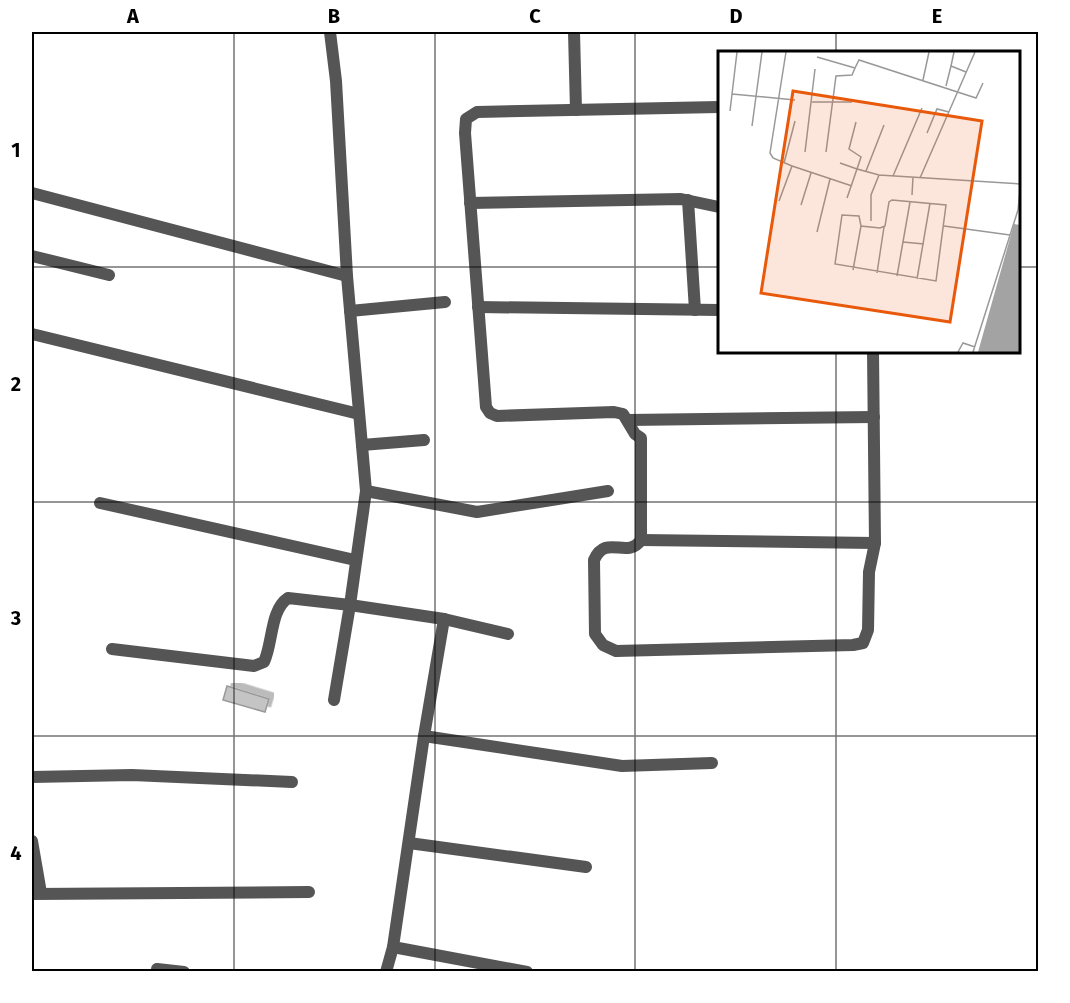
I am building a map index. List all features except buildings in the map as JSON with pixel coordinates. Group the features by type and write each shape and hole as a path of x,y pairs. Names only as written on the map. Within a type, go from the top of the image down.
{"street":[{"path":"330,32 336,81 347,276 366,490 334,700"},
{"path":"574,32 576,110"},
{"path":"718,107 477,112 466,119 465,133 486,407 490,413 497,416 614,412 623,414 640,438 641,540 632,548 603,548 598,551 594,560 595,634 603,645 616,651 863,643 868,630 869,572 875,543 873,352"},
{"path":"32,193 347,276"},
{"path":"470,203 688,200 718,207"},
{"path":"688,200 695,310"},
{"path":"32,256 109,275"},
{"path":"350,312 445,302"},
{"path":"478,307 718,310"},
{"path":"32,334 359,414"},
{"path":"628,420 874,417"},
{"path":"362,445 424,440"},
{"path":"366,490 477,512 608,491"},
{"path":"100,503 355,560"},
{"path":"641,540 875,543"},
{"path":"112,649 254,666 264,662 269,651 276,613 281,603 288,598 444,619 508,634"},
{"path":"386,972 393,947 444,619"},
{"path":"424,736 622,766 712,763"},
{"path":"32,777 132,775 292,782"},
{"path":"32,841 36,893 309,892"},
{"path":"409,843 586,867"},
{"path":"393,947 527,972"},
{"path":"157,969 184,972"}]}
